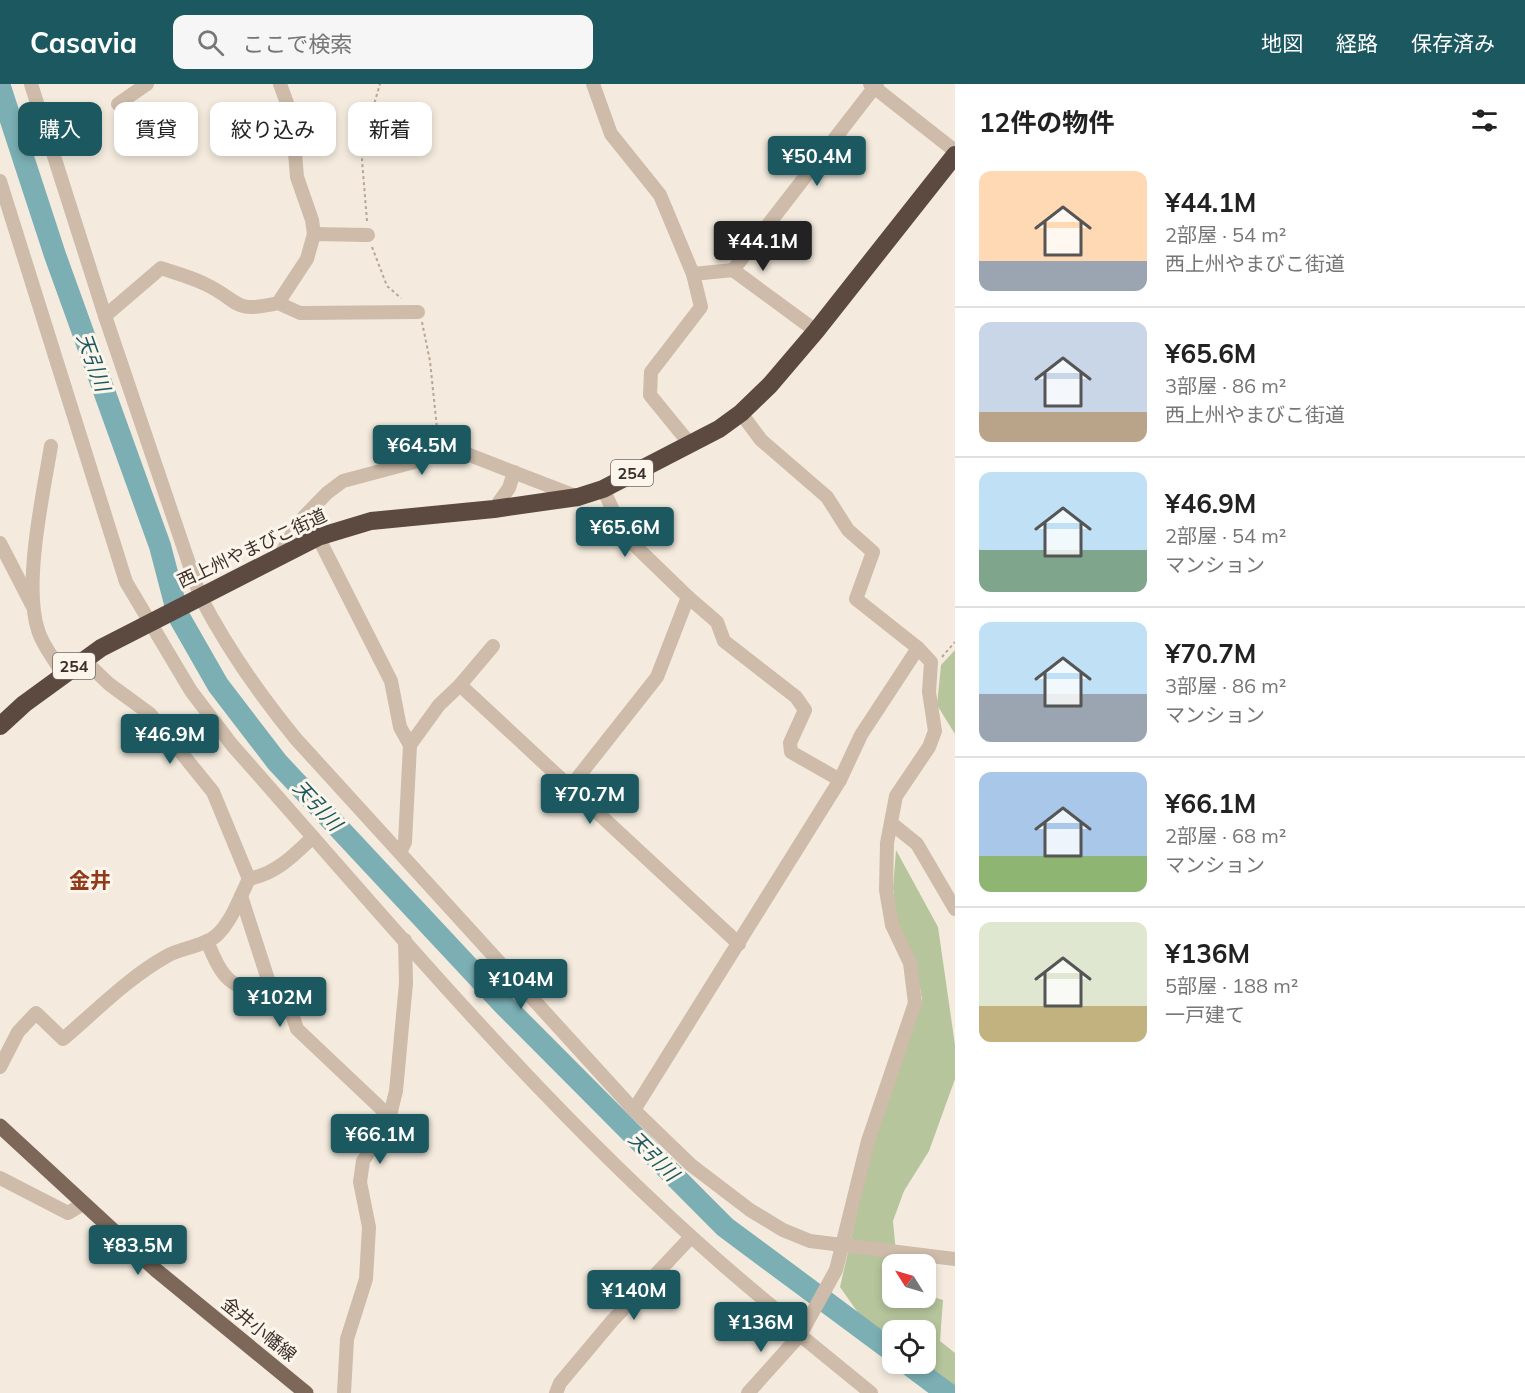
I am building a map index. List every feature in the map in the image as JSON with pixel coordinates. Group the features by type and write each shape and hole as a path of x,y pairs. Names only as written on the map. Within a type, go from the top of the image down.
{"highway":[{"name":"西上州やまびこ街道","path":"0,726 83,659 152,620 318,537 371,521 494,509 578,497 603,489 690,444 741,413 770,385 816,331 955,153"}],"main road":[{"name":"金井小幡線","path":"0,1126 156,1270 306,1393"}],"street":[{"path":"31,84 198,597 260,696 634,1110 691,1165 750,1210 783,1230 810,1241 955,1259"},
{"path":"121,102 147,84"},
{"path":"278,303 307,259 314,234 312,220 297,177 292,117 280,84"},
{"path":"733,270 874,85 955,153"},
{"path":"597,87 611,134 660,195 693,274 701,307 651,372 648,384 650,394 690,444"},
{"path":"0,181 126,582 152,620 191,691 231,746 559,1112 692,1238 789,1320 800,1335 872,1393"},
{"path":"314,234 368,235"},
{"path":"105,316 161,268 207,284 231,302 252,309 278,303 300,313 418,312"},
{"path":"693,274 733,270 816,331"},
{"path":"741,413 761,440 827,496 848,530 873,552 856,599 918,648 931,662 929,692 935,731 929,747 896,796 887,843 886,890 892,925 910,963 915,1003 868,1141 836,1270 800,1335 748,1393"},
{"path":"51,446 40,512 32,596 38,631 63,674"},
{"path":"281,554 298,524 327,493 344,481 418,461 439,450 467,454 578,497"},
{"path":"494,509 509,488 514,472"},
{"path":"603,489 625,536 717,622 724,641 796,697 805,710 790,743 791,752 840,780"},
{"path":"318,537 391,681 400,727 410,746 405,842 400,852"},
{"path":"0,543 34,610"},
{"path":"571,786 657,677 688,597"},
{"path":"410,746 439,705 460,685 493,646"},
{"path":"634,1110 840,780 861,735 918,648"},
{"path":"0,1067 18,1032 36,1013 63,1039 149,967 169,954 207,941 217,935 249,879 213,792 150,714 109,684 83,659"},
{"path":"460,685 739,944"},
{"path":"891,823 917,844 955,909"},
{"path":"249,879 267,875 278,868 313,837"},
{"path":"241,896 273,995"},
{"path":"344,1393 347,1340 366,1279 369,1227 360,1182 363,1161 390,1117 396,1091 405,993 405,940"},
{"path":"207,941 220,973 246,991 273,995 290,1008 297,1029 390,1117"},
{"path":"0,1178 68,1214 83,1204"},
{"path":"556,1393 560,1383 612,1321 692,1238"}],"path":[{"path":"380,84 367,128 362,160 368,235 387,286 418,312 430,361 439,450"},
{"path":"931,662 941,659 955,642"}],"green space":[{"path":"955,650 955,734 937,705 941,665"},
{"path":"896,850 938,927 955,1045 955,1079 929,1151 904,1191 893,1221 896,1254 882,1254 882,1308 936,1308 936,1298 943,1300 940,1341 955,1353 955,1386 936,1373 936,1320 882,1320 882,1335 866,1324 840,1287 873,1142 922,999 915,960 897,922 893,888"}],"waterway":[{"name":"天引川","path":"0,87 55,255 160,546 178,615 218,685 277,762 504,1005 725,1227 882,1344"},
{"name":"天引川","path":"921,1374 947,1393"}],"district":[{"name":"金井","path":"90,880"}]}
